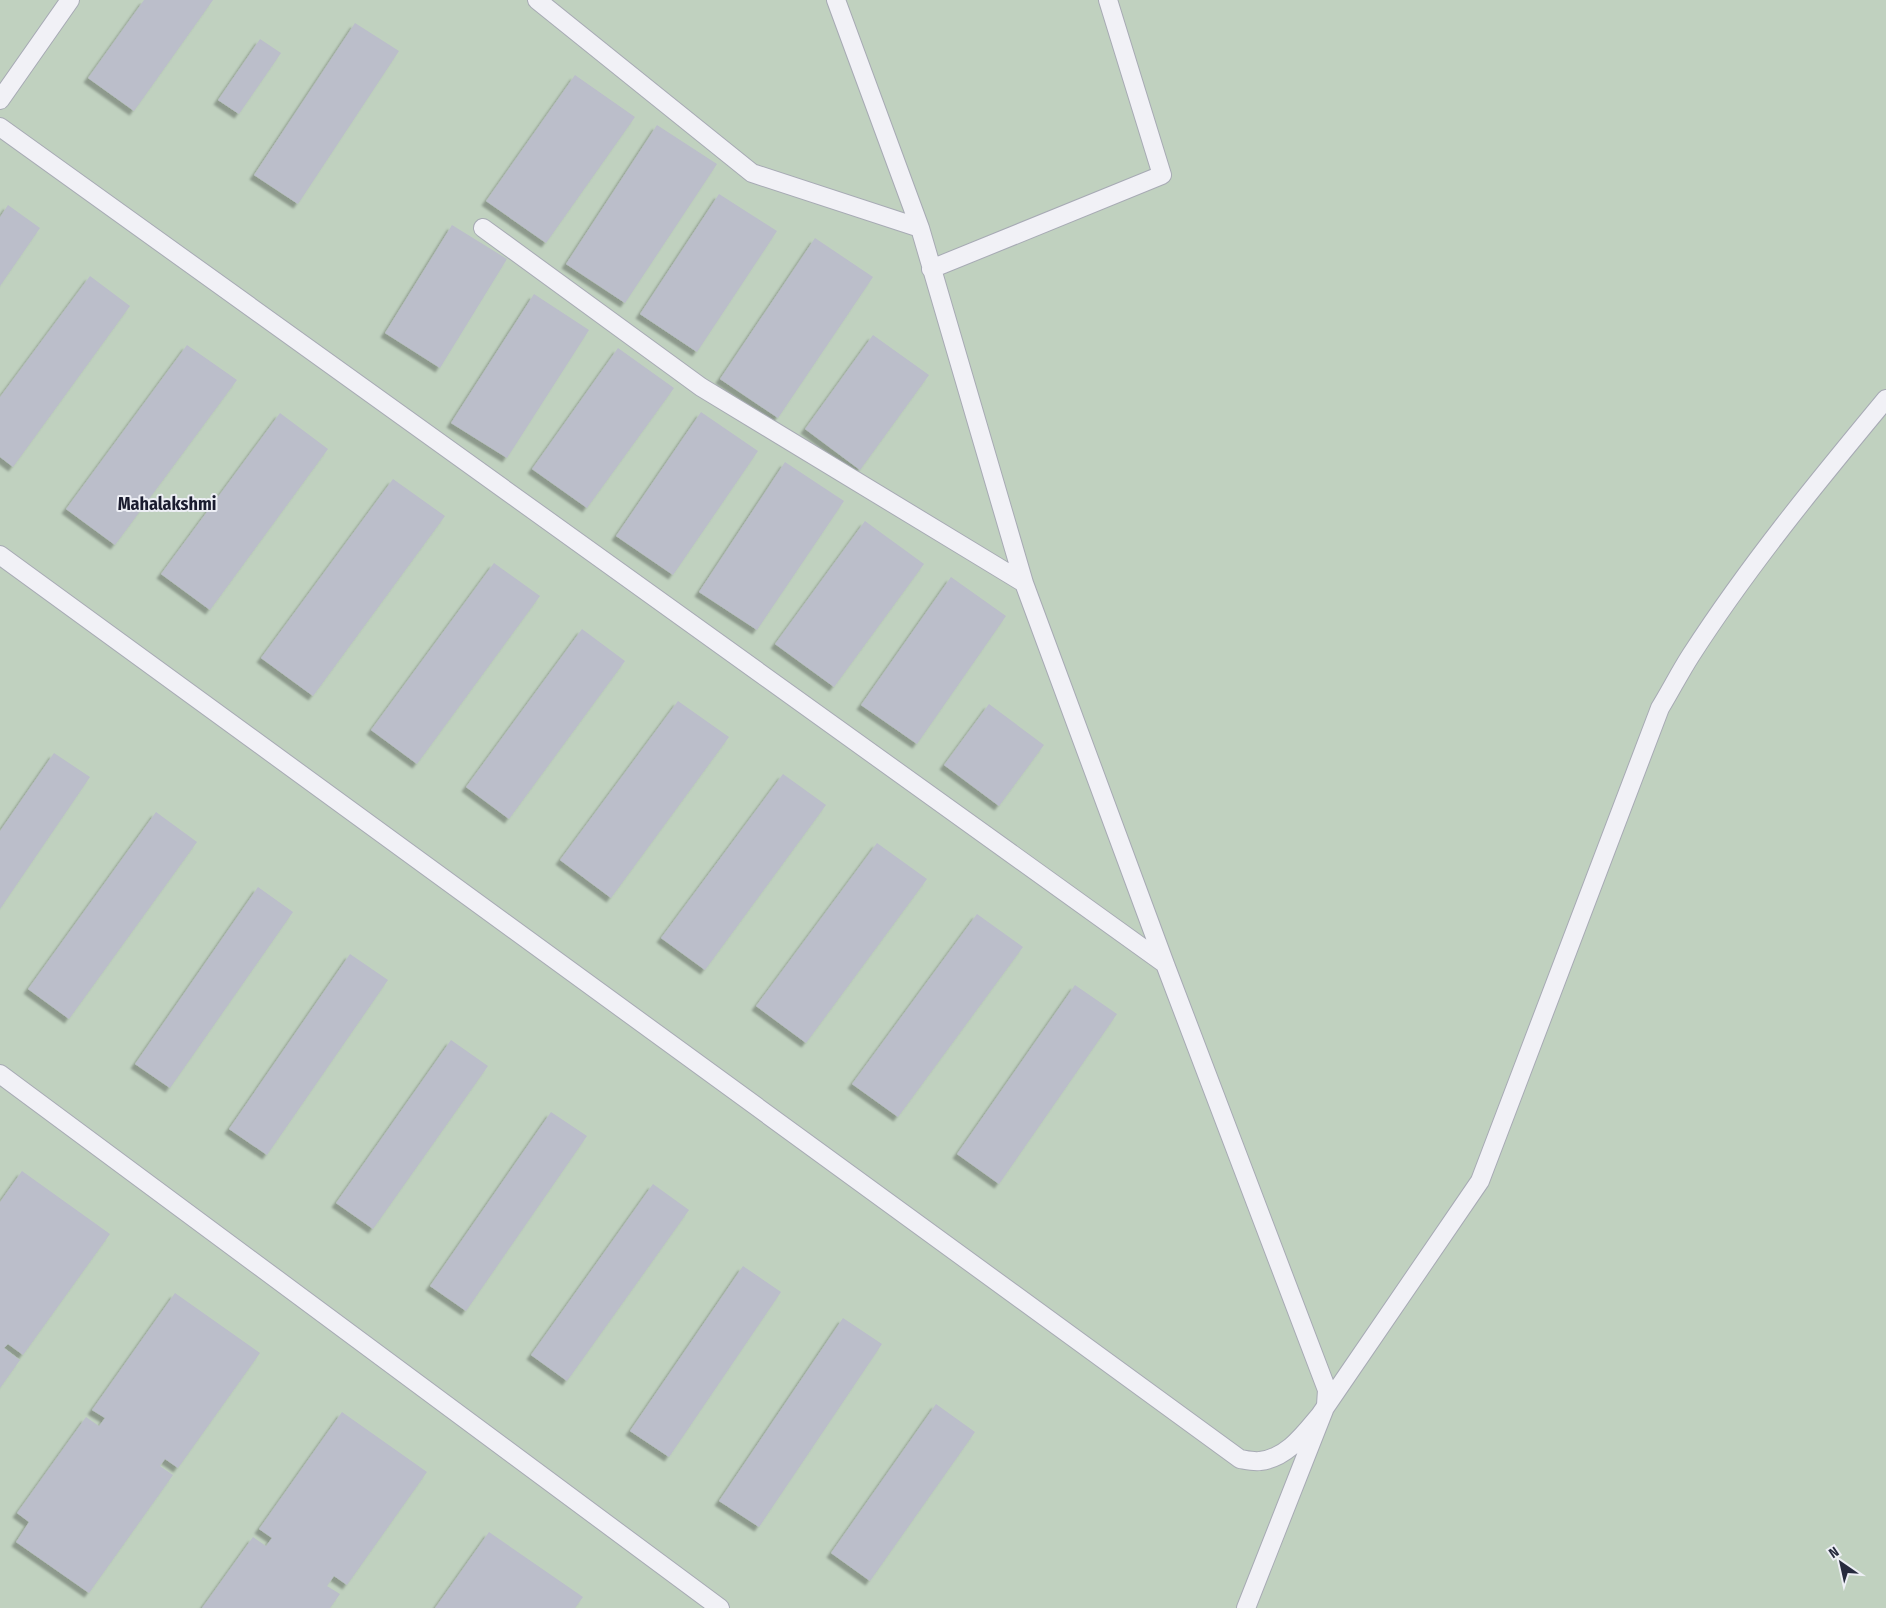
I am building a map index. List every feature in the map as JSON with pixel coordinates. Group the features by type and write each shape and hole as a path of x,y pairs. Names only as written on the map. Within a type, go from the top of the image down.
{"lane":[{"path":"0,100 70,0"},
{"path":"537,0 752,173 920,228"},
{"path":"836,0 920,228 1024,583 1165,964 1328,1390 1326,1405 1246,1608"},
{"path":"931,269 1162,175 1108,0"},
{"path":"0,127 1165,964"},
{"path":"483,228 701,387 1024,583"},
{"path":"0,555 1240,1459 1259,1461 1280,1455 1298,1441 1320,1415 1480,1181 1660,708 1690,656 1738,587 1836,460 1886,399"},
{"path":"0,1074 720,1608"}],"green space":[{"path":"0,0 1886,0 1886,1608 0,1608"}],"building":[{"path":"144,0 213,0 134,111 88,78"},
{"path":"355,23 399,51 298,204 254,175"},
{"path":"260,39 281,53 239,114 218,100"},
{"path":"575,75 635,117 546,243 486,201"},
{"path":"657,125 717,164 625,303 566,264"},
{"path":"719,194 777,231 697,352 640,314"},
{"path":"8,205 40,228 0,286 0,217"},
{"path":"452,225 507,259 440,368 385,333"},
{"path":"815,238 873,277 778,418 720,379"},
{"path":"90,276 130,306 13,467 0,457 0,397"},
{"path":"534,294 589,330 507,458 451,423"},
{"path":"873,335 929,375 860,470 805,429"},
{"path":"187,345 237,380 115,545 66,509"},
{"path":"618,348 674,388 587,508 532,469"},
{"path":"701,412 758,451 673,575 616,536"},
{"path":"280,413 328,449 210,610 161,574"},
{"path":"785,462 844,501 757,630 699,592"},
{"path":"393,479 445,516 313,696 261,658"},
{"path":"865,521 924,564 834,687 775,644"},
{"path":"494,563 540,596 417,764 371,730"},
{"path":"951,577 1006,616 917,744 861,705"},
{"path":"582,629 625,661 509,819 466,787"},
{"path":"678,701 729,737 611,898 560,860"},
{"path":"989,704 1044,745 999,806 944,765"},
{"path":"54,753 90,777 0,909 0,831"},
{"path":"783,774 826,805 705,970 661,938"},
{"path":"156,812 197,842 69,1019 28,989"},
{"path":"877,843 927,879 806,1043 756,1006"},
{"path":"258,887 293,912 170,1088 135,1064"},
{"path":"977,914 1023,947 898,1117 852,1084"},
{"path":"350,954 388,980 267,1155 229,1129"},
{"path":"1075,985 1117,1014 999,1184 957,1154"},
{"path":"451,1040 488,1066 373,1229 336,1203"},
{"path":"551,1112 587,1136 466,1311 430,1286"},
{"path":"22,1171 110,1234 23,1355 8,1344 4,1348 20,1360 0,1388 0,1202"},
{"path":"653,1184 689,1210 567,1381 531,1355"},
{"path":"743,1266 781,1292 669,1457 630,1431"},
{"path":"175,1293 260,1353 178,1468 165,1459 160,1466 173,1475 89,1593 16,1542 29,1522 17,1513 86,1417 99,1426 105,1418 92,1410"},
{"path":"843,1318 882,1344 759,1527 719,1501"},
{"path":"936,1404 975,1432 870,1581 831,1553"},
{"path":"342,1412 427,1472 347,1585 334,1576 327,1586 340,1594 330,1608 202,1608 253,1537 266,1546 272,1538 259,1529"},
{"path":"489,1532 583,1597 575,1608 435,1608"}],"district":[{"name":"Mahalakshmi","path":"167,504"}]}
